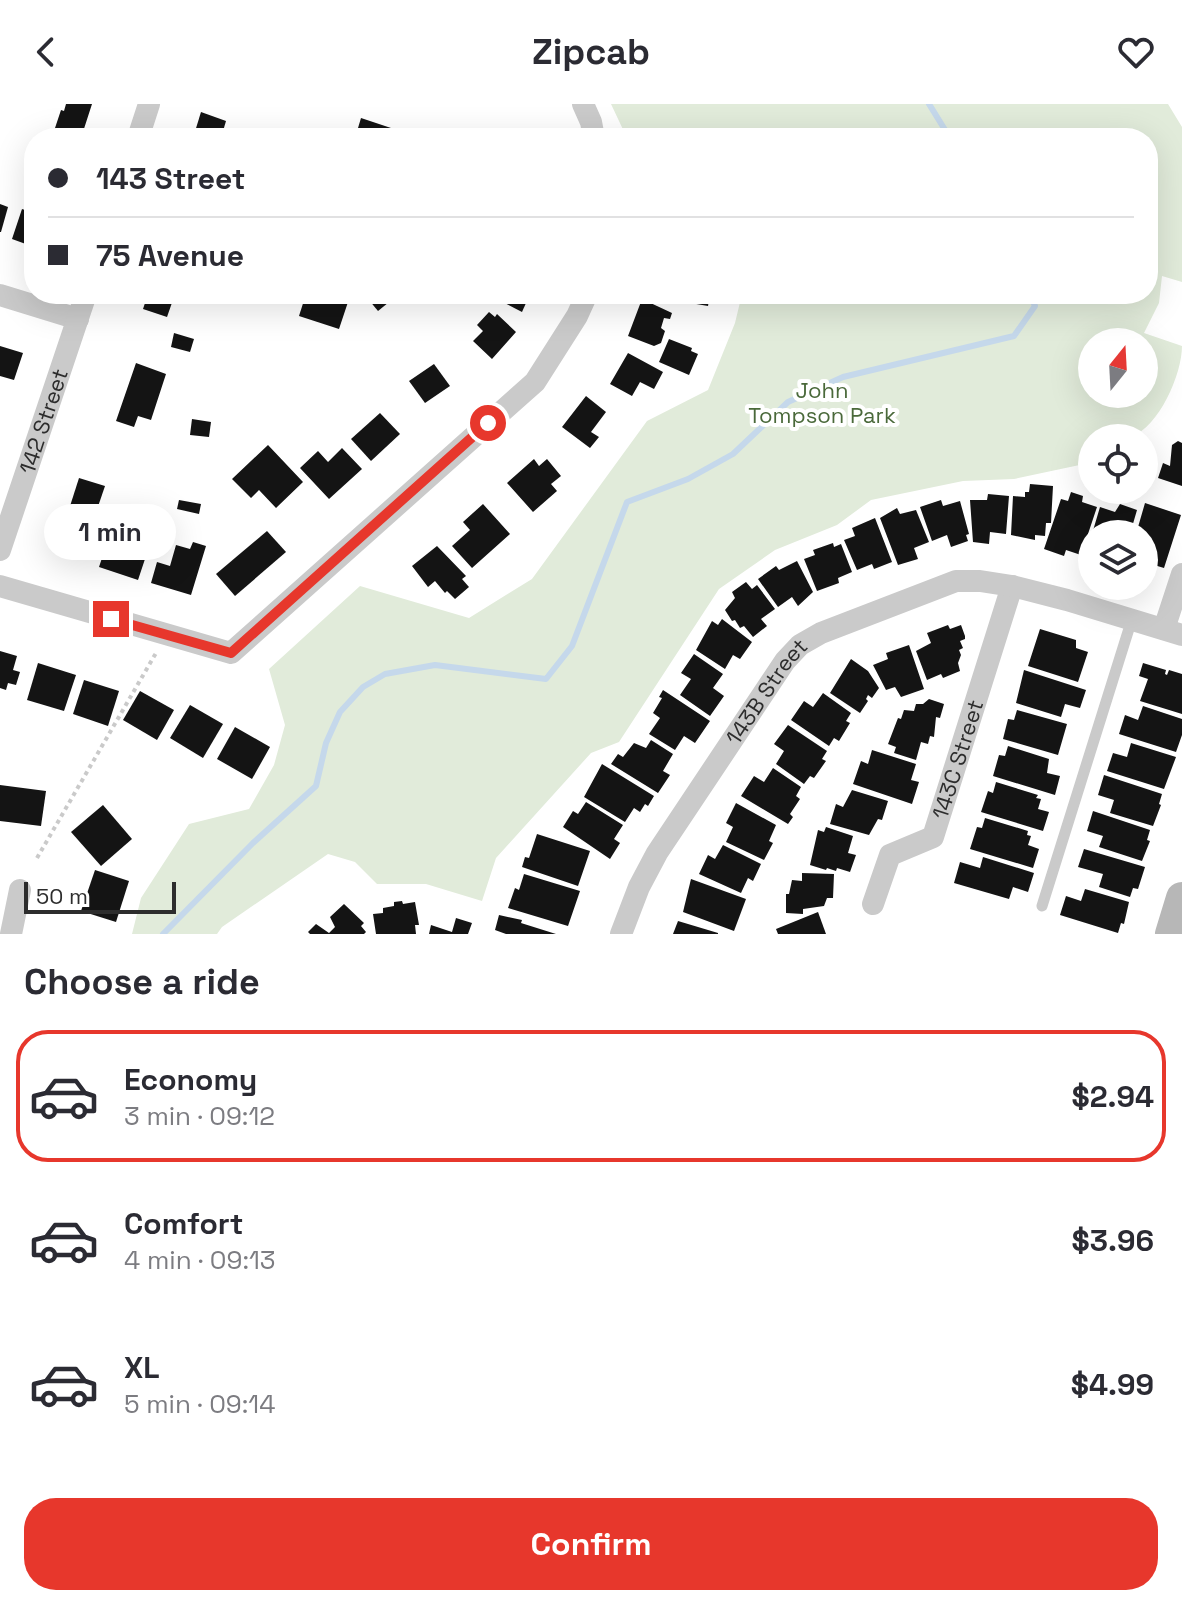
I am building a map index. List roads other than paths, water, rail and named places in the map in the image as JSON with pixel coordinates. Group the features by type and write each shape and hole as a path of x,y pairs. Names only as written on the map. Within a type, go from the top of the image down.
{"main road":[{"path":"1171,934 1182,898"}],"street":[{"path":"141,128 149,104"},
{"path":"583,104 592,128"},
{"path":"0,295 24,302"},
{"path":"29,304 78,319"},
{"name":"142 Street","path":"0,550 83,304"},
{"path":"0,586 231,653 535,382 582,304"},
{"path":"1173,632 1182,574"},
{"name":"143B Street","path":"621,934 639,887 657,853 785,661 800,645 821,633 956,581 983,581 1012,586 1173,632"},
{"name":"143C Street","path":"873,904 890,855 933,837 1012,586"},
{"path":"11,934 20,890"}],"lane":[{"path":"1042,906 1132,619"}],"waterway":[{"path":"929,104 944,128"},
{"path":"163,934 253,843 316,786 326,743 340,712 363,687 385,674 435,665 546,679 572,646 627,502 688,479 733,454 788,402 843,377 1014,336 1034,304"}],"park label":[{"name":"John Tompson Park","path":"822,402"}]}
